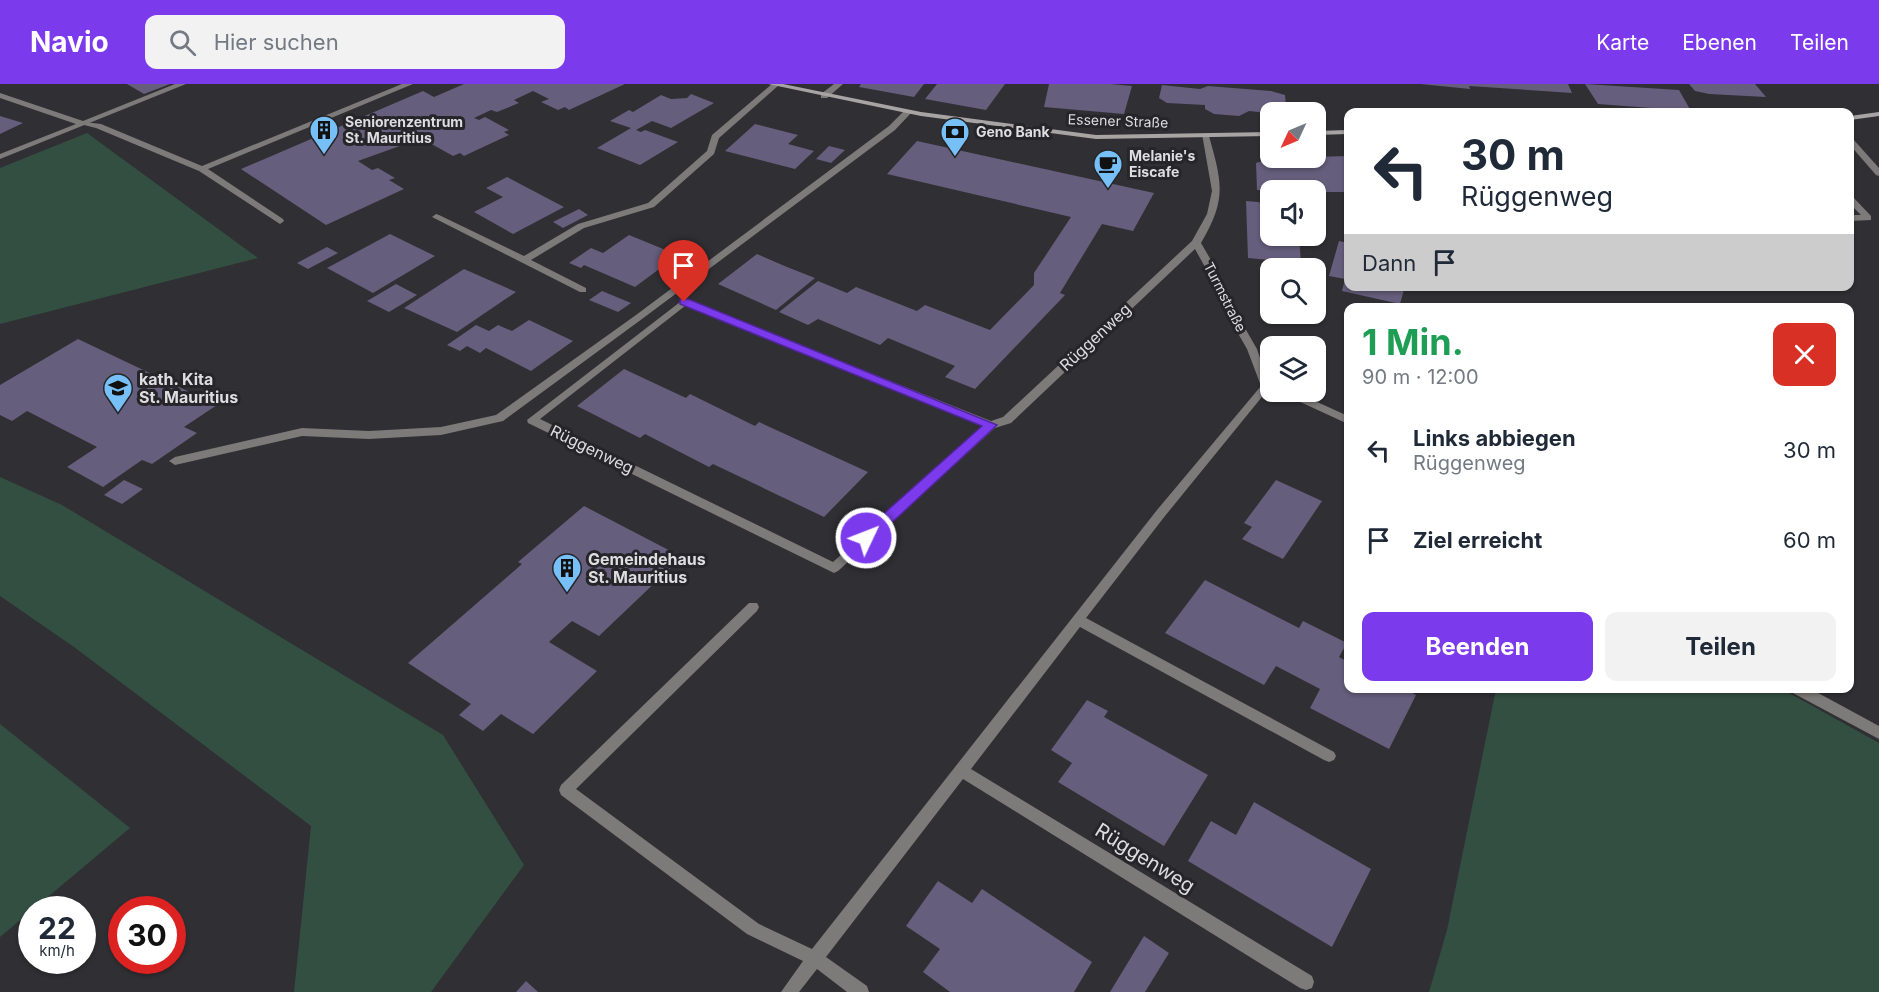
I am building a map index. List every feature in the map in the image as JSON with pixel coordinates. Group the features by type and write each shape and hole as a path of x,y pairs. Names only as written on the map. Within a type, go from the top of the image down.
{"street":[{"path":"0,157 182,84"},
{"path":"202,169 409,84"},
{"name":"Essener Straße","path":"524,260 581,226 651,205 711,152 715,137 773,84 908,112 1096,137 1260,134"},
{"path":"824,96 839,84"},
{"path":"0,94 84,124 99,126 202,169 280,221"},
{"path":"175,461 302,432 369,435 441,431 499,418 648,311 892,128 908,112"},
{"path":"1854,117 1879,114"},
{"path":"1326,133 1344,132"},
{"name":"Turmstraße","path":"1205,136 1216,179 1216,199 1212,219 1196,243 1210,267 1218,290 1260,368"},
{"path":"1854,145 1878,172"},
{"path":"1854,203 1868,218 1854,218"},
{"path":"436,216 583,290"},
{"name":"Rüggenweg","path":"991,425 684,302 532,420 834,568 991,425 1007,420 1196,243"},
{"path":"789,992 1078,620 1260,396"},
{"path":"1309,402 1344,418"},
{"path":"753,607 566,790 753,929 816,959 861,992"},
{"path":"1078,620 1329,756"},
{"path":"1805,693 1879,734"},
{"name":"Rüggenweg","path":"962,771 1306,982"}],"green space":[{"path":"87,133 258,258 0,324 0,168"},
{"path":"0,477 62,505 443,735 524,865 431,992 294,992 311,826 74,647 0,596"},
{"path":"1495,693 1789,693 1879,743 1879,992 1429,992 1447,930"},
{"path":"0,724 130,828 49,896 18,896 18,922 0,937"}],"building":[{"path":"127,84 170,84 144,94"},
{"name":"Seniorenzentrum St. Mauritius","path":"464,84 625,84 569,110 565,107 558,110 541,102 549,99 533,91 514,100 519,103 497,112 491,110 474,118 479,120 485,117 509,130 504,132 509,135 464,156 460,153 453,156 428,142 435,139 423,132 403,140 408,143 358,161 372,170 378,168 395,178 389,180 404,189 326,225 241,169 423,91 434,97"},
{"path":"861,84 924,84 914,97 859,87"},
{"path":"937,84 1005,84 986,110 925,99"},
{"path":"1049,84 1132,86 1124,114 1044,107"},
{"path":"1420,84 1568,84 1572,93 1469,86 1470,89"},
{"path":"1585,84 1679,90 1689,108 1651,108 1598,104"},
{"path":"1689,84 1755,84 1766,97 1709,94 1695,91"},
{"path":"1162,85 1200,89 1208,86 1271,91 1285,95 1286,102 1260,102 1260,112 1249,111 1239,116 1214,114 1205,109 1205,105 1167,103 1159,98"},
{"path":"691,94 714,103 671,128 652,121 636,130 641,132 645,130 678,142 640,165 597,148 631,128 610,121 629,110 633,112 661,95 671,99 687,98"},
{"path":"0,116 23,123 0,134"},
{"path":"755,124 798,135 788,144 814,151 795,169 725,151"},
{"path":"917,141 1154,193 1133,231 1102,224 1060,293 1065,295 975,389 945,377 955,366 888,338 880,345 818,319 808,325 779,312 818,281 847,293 856,287 917,311 925,305 990,330 1034,285 1034,273 1071,217 887,174"},
{"path":"829,146 845,150 831,163 816,159"},
{"path":"1344,156 1344,192 1326,192 1326,180 1260,180 1260,190 1257,190 1256,163 1260,162 1260,168 1326,168 1326,157"},
{"path":"507,177 564,207 513,234 474,212 503,197 486,188"},
{"path":"1246,201 1260,202 1260,246 1300,246 1301,258 1248,258"},
{"path":"579,209 588,215 563,228 553,222"},
{"path":"390,234 435,256 373,293 327,268"},
{"path":"629,235 678,255 635,287 584,265 581,268 569,263 591,248 603,253"},
{"path":"1339,241 1344,242 1344,279 1329,276"},
{"path":"327,247 338,253 308,269 297,263"},
{"path":"757,254 815,278 776,310 718,284"},
{"path":"464,269 516,292 457,332 404,308"},
{"path":"1344,283 1344,291 1404,291 1400,303 1396,303 1342,291"},
{"path":"396,284 417,295 389,312 367,301"},
{"path":"602,291 631,303 618,312 589,300"},
{"path":"529,320 573,341 531,371 486,348 480,353 467,346 460,351 447,345 476,325 489,331 498,325 512,331"},
{"name":"kath. Kita St. Mauritius","path":"78,339 217,405 184,427 197,433 152,464 142,460 103,487 67,467 97,447 27,411 12,421 0,415 0,385"},
{"path":"624,369 686,398 690,394 755,426 759,422 868,472 824,517 713,464 709,467 645,434 640,438 577,406"},
{"path":"124,480 143,489 122,504 104,495"},
{"path":"1276,480 1322,501 1283,559 1242,539 1252,527 1244,523"},
{"name":"Gemeindehaus St. Mauritius","path":"584,506 682,557 599,636 572,621 549,642 597,671 533,734 501,714 483,731 459,715 471,704 408,663 522,564 518,562"},
{"path":"1205,580 1299,628 1303,621 1344,642 1344,648 1339,657 1344,660 1344,693 1412,693 1416,695 1389,749 1310,708 1320,689 1276,666 1264,685 1165,633"},
{"path":"1087,700 1108,711 1104,717 1208,775 1164,846 1058,782 1072,763 1051,750"},
{"path":"1254,802 1371,869 1332,947 1188,861 1211,821 1236,835"},
{"path":"938,881 972,903 982,889 1092,962 1074,992 950,992 923,972 940,949 906,926"},
{"path":"1144,936 1169,953 1145,992 1110,992"},
{"path":"526,981 538,992 516,992"}],"place":[{"name":"Seniorenzentrum St. Mauritius","path":"324,156"},
{"name":"Geno Bank","path":"955,158"},
{"name":"Melanie's Eiscafe","path":"1108,190"},
{"name":"kath. Kita St. Mauritius","path":"118,414"},
{"name":"Gemeindehaus St. Mauritius","path":"567,594"}],"route":[{"path":"684,302 991,425 866,538"}]}
